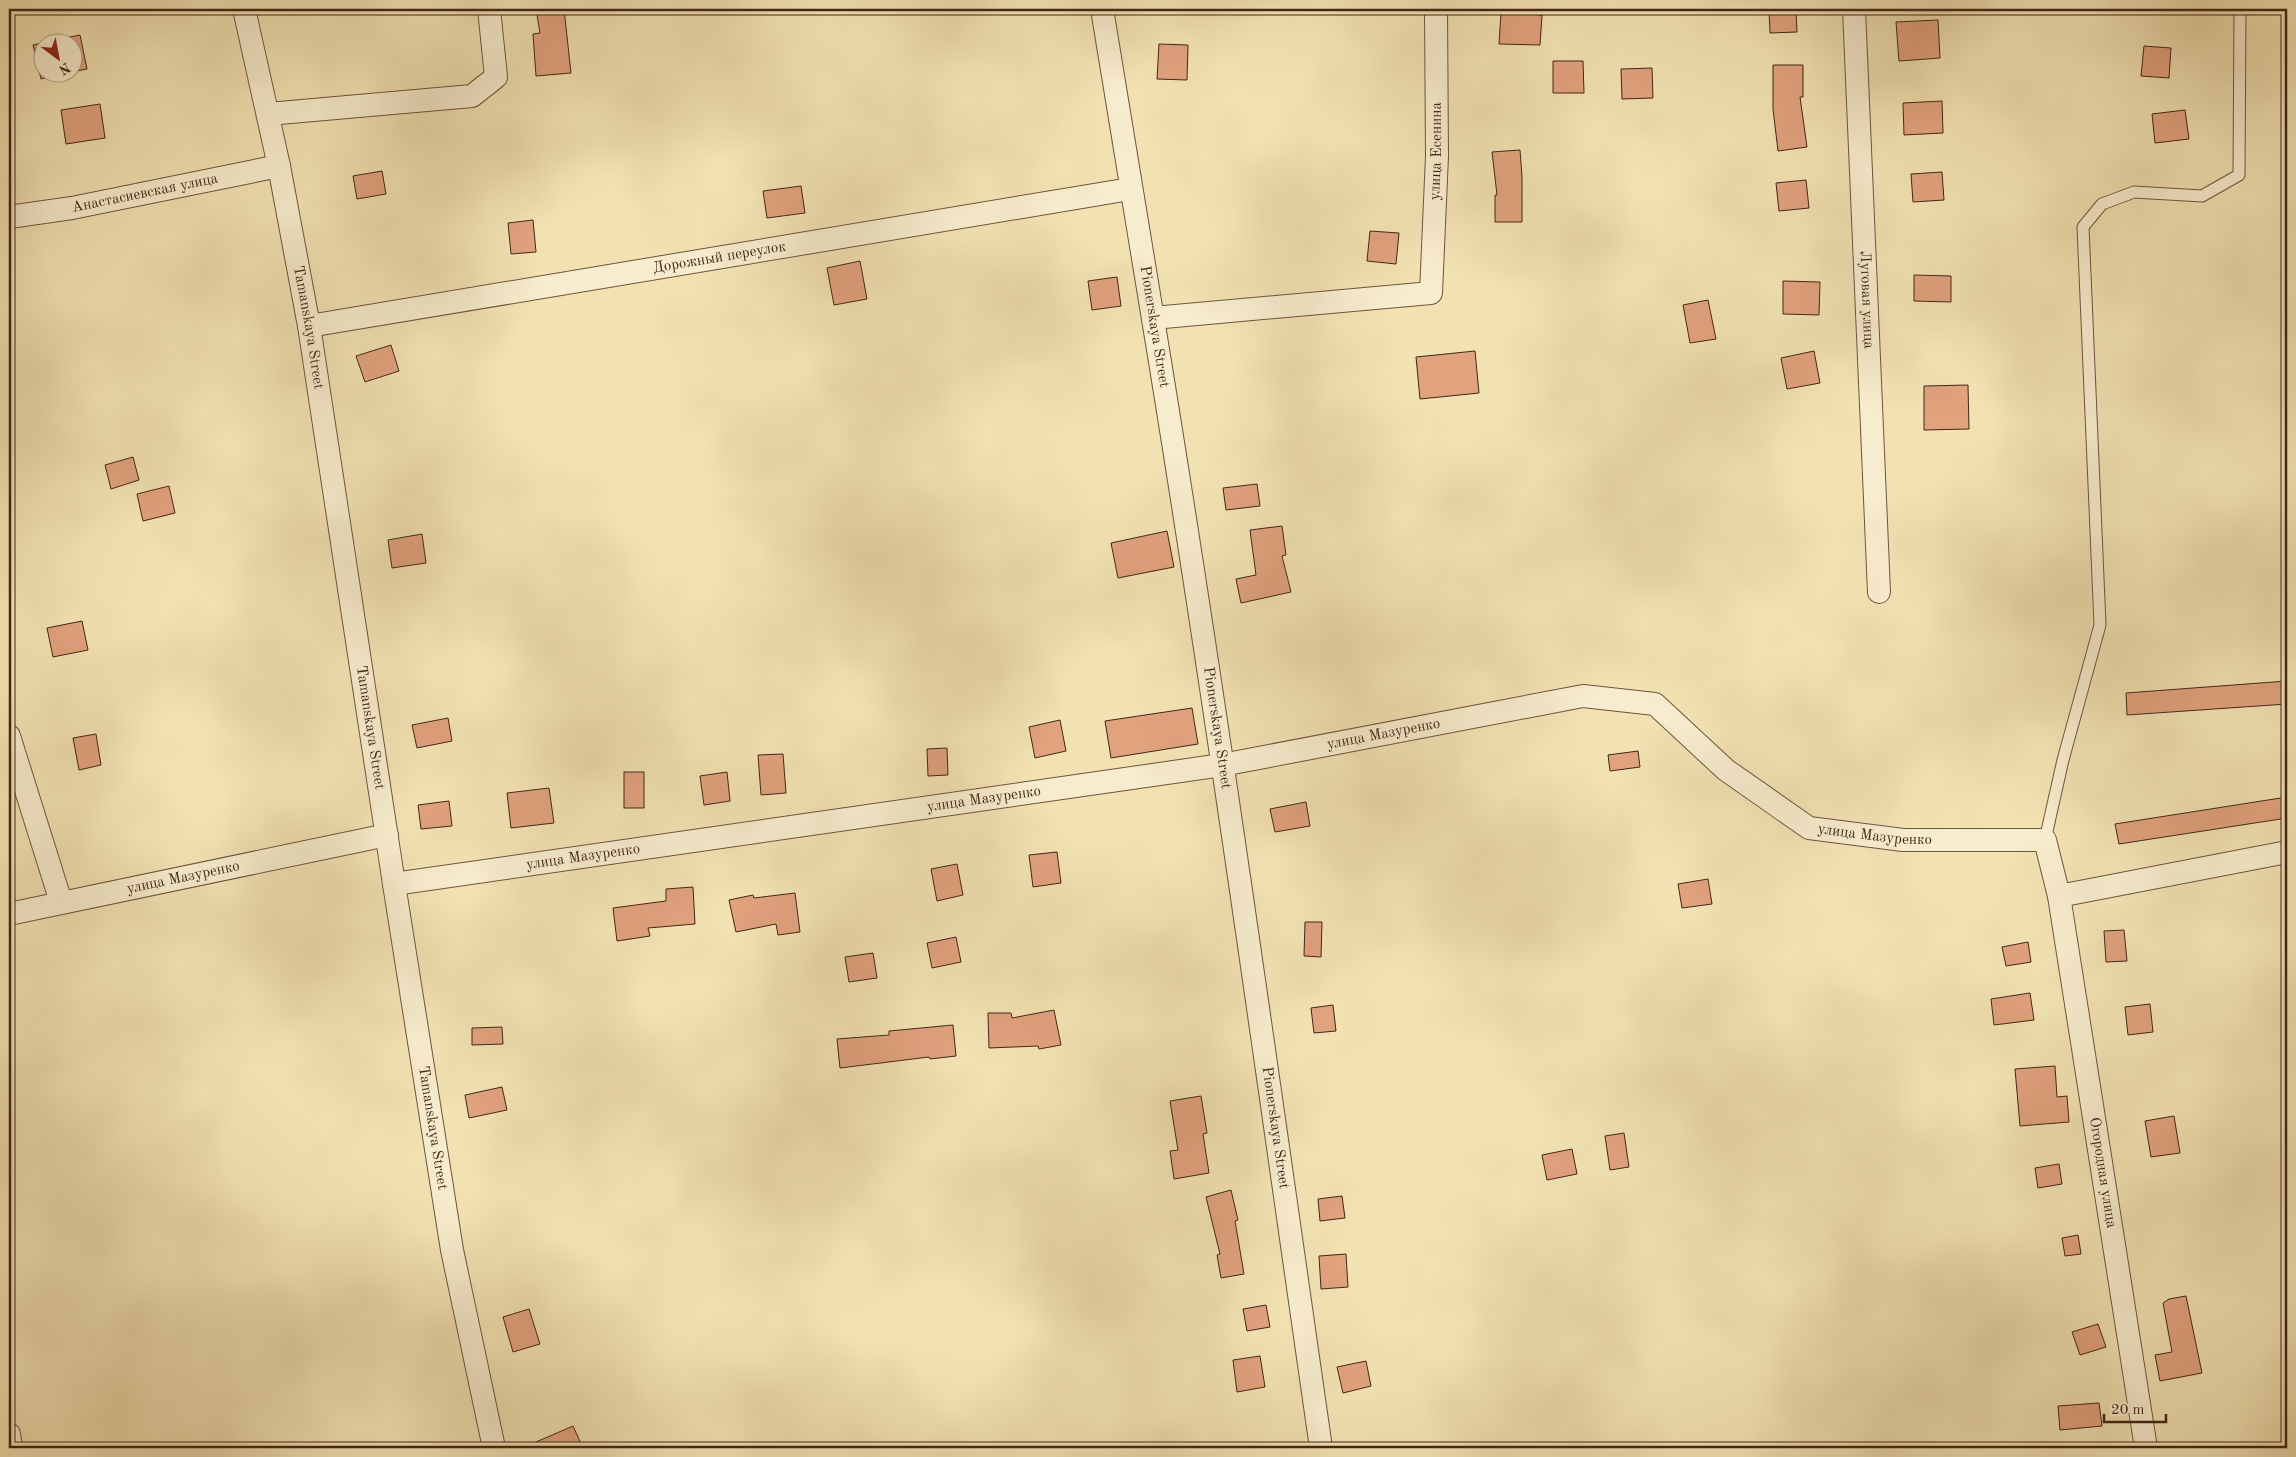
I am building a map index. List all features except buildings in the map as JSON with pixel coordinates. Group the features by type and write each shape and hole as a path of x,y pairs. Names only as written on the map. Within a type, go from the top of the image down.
{"street":[{"name":"Tamanskaya Street","path":"244,9 279,166 309,326 452,1250 494,1448"},
{"path":"268,114 472,96 496,76 490,9"},
{"name":"Pionerskaya Street","path":"1102,9 1130,189 1153,318 1222,765 1321,1448"},
{"name":"улица Есенина","path":"1153,318 1431,293 1437,156 1436,9"},
{"name":"Луговая улица","path":"1854,9 1880,592"},
{"name":"Анастасиевская улица","path":"9,217 72,208 279,166"},
{"name":"Дорожный переулок","path":"309,326 1130,189"},
{"name":"улица Мазуренко","path":"394,884 1222,765 1583,696 1655,704 1726,770 1809,828 1903,840 2045,840"},
{"path":"9,736 61,902"},
{"name":"улица Мазуренко","path":"9,914 387,835"},
{"path":"2045,840 2059,896 2287,852"},
{"name":"Огородная улица","path":"2059,896 2146,1448"},
{"path":"9,1434 11,1448"}],"lane":[{"path":"2045,840 2063,760 2100,625 2083,227 2102,204 2134,192 2202,196 2240,175 2240,9"}]}
